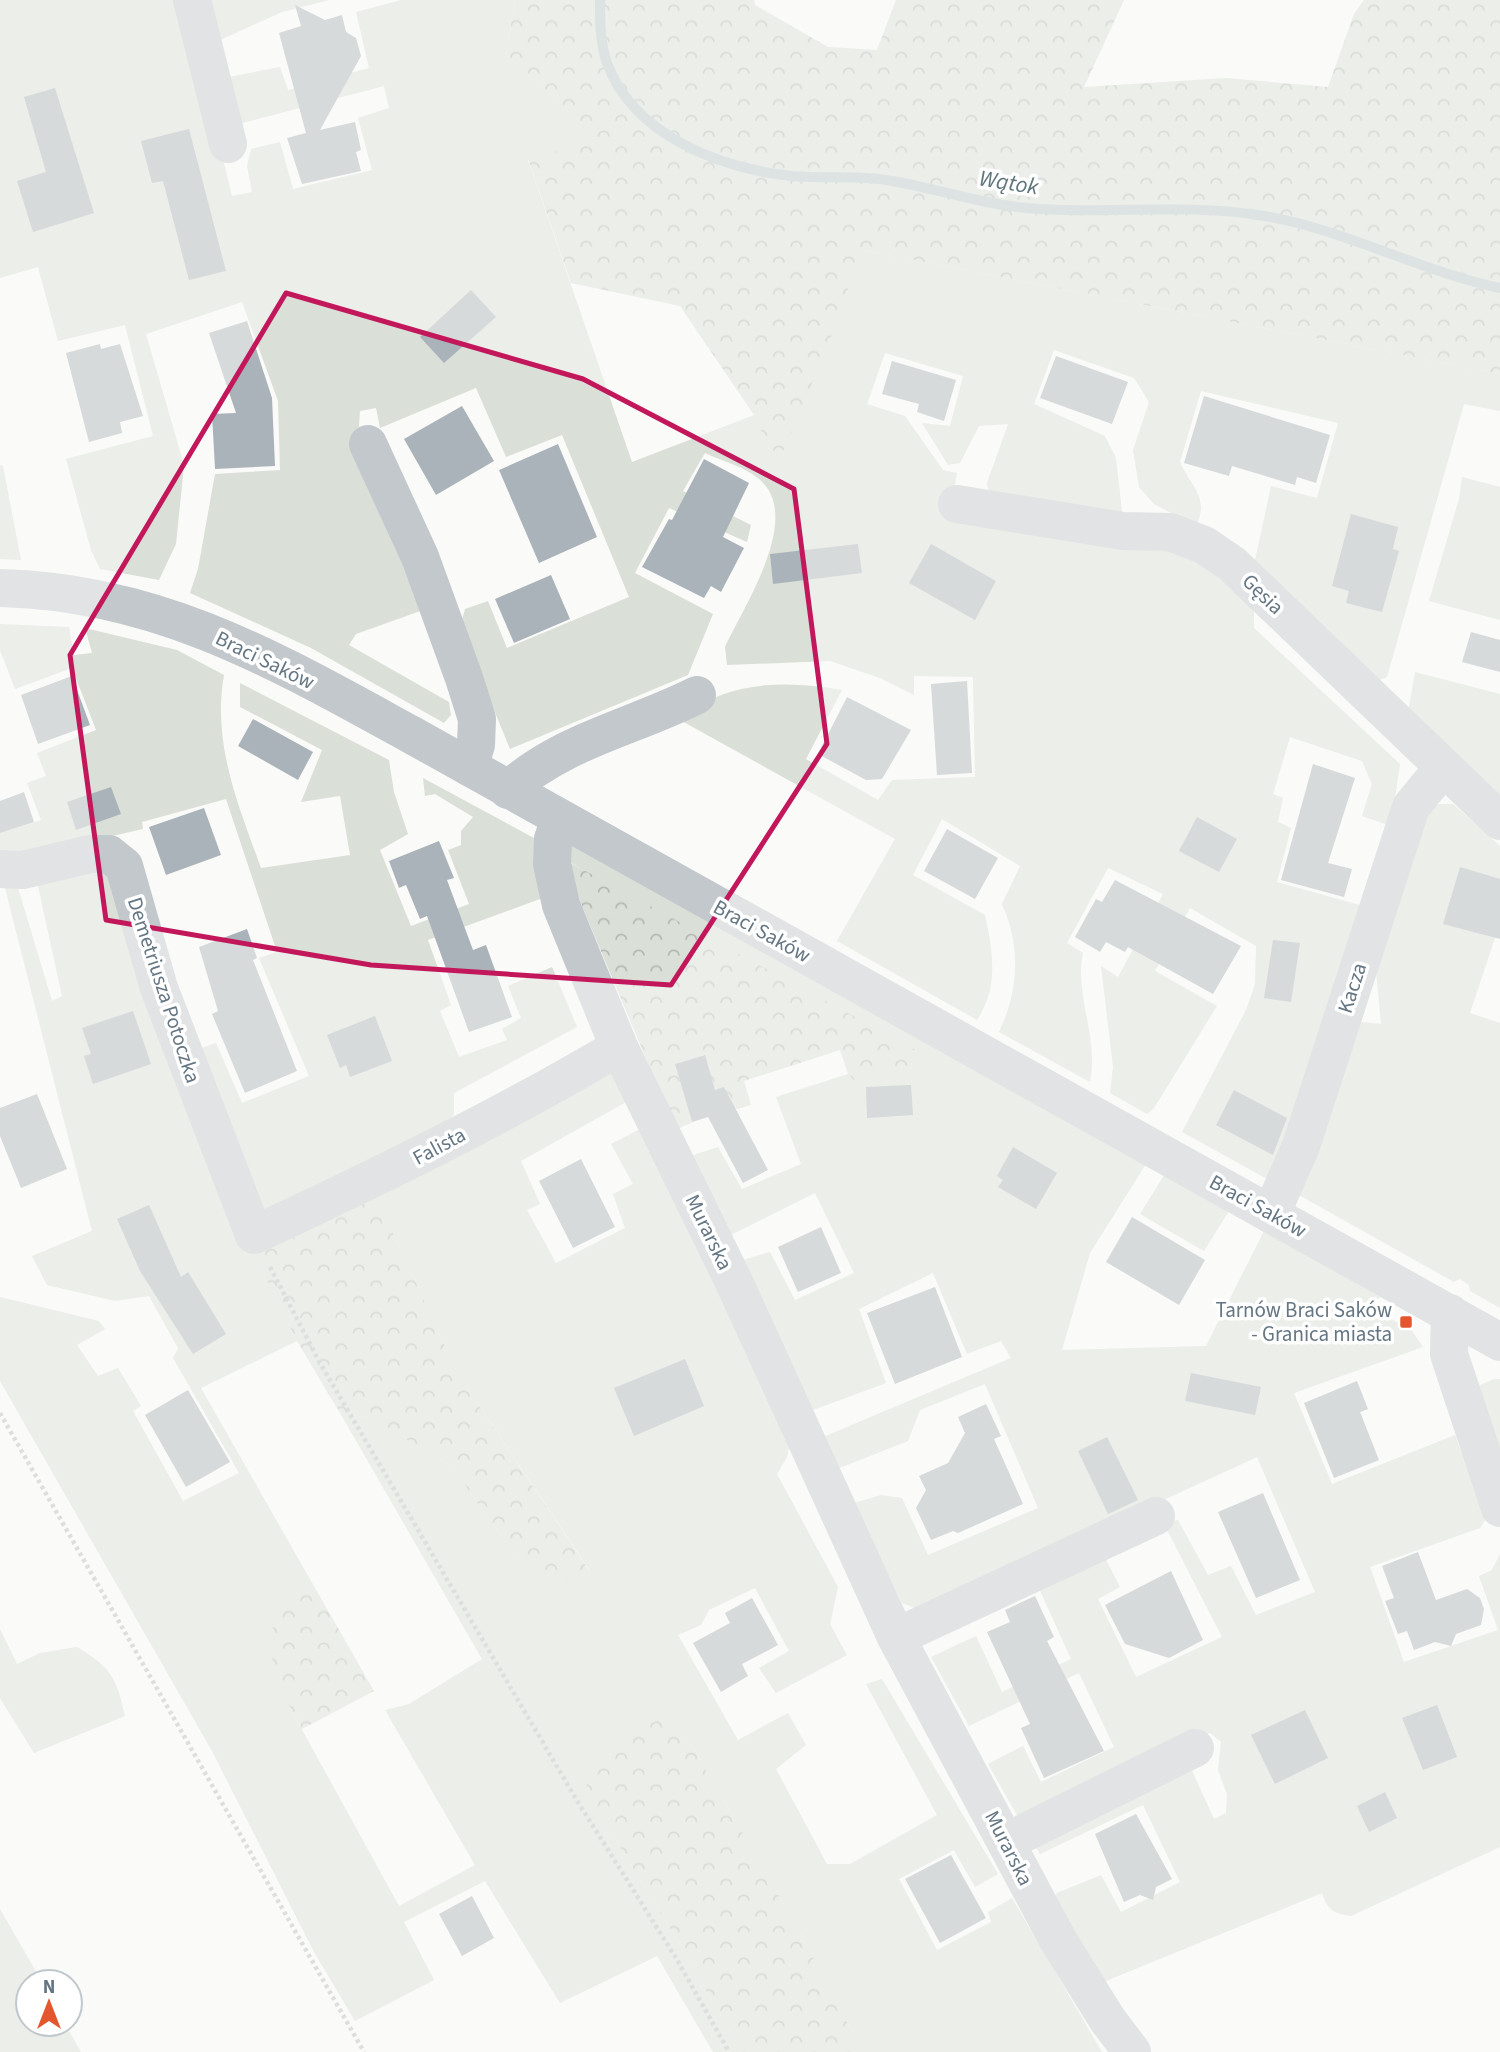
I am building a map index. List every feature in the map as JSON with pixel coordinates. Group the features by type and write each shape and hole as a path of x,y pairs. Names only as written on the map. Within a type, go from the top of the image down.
{"street":[{"path":"192,0 228,144"},
{"path":"368,444 420,557 477,719 476,745 469,768"},
{"name":"Gęsia","path":"957,504 1123,531 1170,532 1204,545 1232,564 1442,769 1500,821"},
{"name":"Braci Saków","path":"0,587 85,595 166,615 260,654 1500,1342"},
{"path":"508,790 526,773 569,748 667,710 697,695"},
{"name":"Kacza","path":"1271,1214 1301,1146 1411,807 1442,769"},
{"name":"Murarska","path":"560,819 554,839 552,864 561,905 619,1047 727,1269 896,1637 1008,1841 1058,1940 1107,2019 1132,2052"},
{"name":"Demetriusza Potoczka","path":"0,869 23,870 90,853 109,854 124,866 159,988 254,1235"},
{"name":"Falista","path":"254,1235 388,1173 561,1082 619,1047"},
{"path":"1450,1314 1448,1354 1500,1508"},
{"path":"896,1637 1156,1516"},
{"path":"1008,1841 1195,1748"}],"path":[{"path":"254,1235 320,1363 576,1799 676,1958 729,2052"},
{"path":"0,1413 365,2052"}],"highlighted area":[{"path":"286,293 583,379 794,489 827,744 671,985 371,965 106,920 70,655"}],"green space":[{"path":"0,0 184,0 232,196 252,192 247,166 251,149 280,142 293,189 372,170 358,118 389,108 384,86 235,125 224,78 280,67 288,90 369,68 356,12 401,0 515,0 506,54 600,140 528,160 632,462 754,415 770,451 827,349 862,250 1500,374 1500,411 1464,404 1387,677 1377,681 1254,565 1271,486 1317,498 1338,423 1201,391 1180,462 1200,500 1200,516 1196,526 1154,504 1139,487 1133,450 1149,402 1134,378 1054,350 1034,404 1105,436 1116,458 1122,511 1111,521 989,496 987,483 1008,424 979,426 960,463 948,465 922,423 950,426 963,376 885,353 867,404 905,416 943,470 957,473 950,515 1170,541 1254,605 1254,628 1400,764 1391,826 1362,816 1372,784 1362,761 1290,737 1273,794 1283,798 1278,822 1291,828 1277,882 1367,907 1269,1180 1182,1132 1246,1010 1255,984 1256,946 1190,908 1155,971 1217,1006 1154,1108 1147,1114 1110,1093 1113,1067 1101,966 1118,977 1163,894 1108,868 1067,943 1083,953 1082,985 1092,1065 1090,1082 999,1032 1011,1000 1015,968 1012,936 1002,904 1020,866 942,819 913,875 985,915 992,969 989,995 977,1020 837,941 895,839 680,720 716,697 757,686 799,685 842,690 806,759 878,800 892,780 975,777 973,677 914,676 914,695 880,678 830,661 727,665 725,647 756,586 773,538 775,515 771,495 759,479 747,471 705,453 683,491 751,525 747,542 669,508 635,573 713,614 688,675 510,749 460,627 465,609 488,601 507,648 629,597 562,435 506,457 476,388 380,428 376,408 360,411 358,439 426,609 356,634 349,645 449,702 451,715 444,723 311,648 190,593 198,569 215,474 280,470 278,401 242,302 146,334 184,465 176,544 159,580 100,569 91,550 66,459 153,436 125,325 58,341 38,267 0,278"},
{"path":"206,0 329,0 282,12 216,42"},
{"path":"515,0 754,0 755,5 828,47 877,50 896,0 1124,0 1084,87 1226,78 1328,87 1354,14 1364,0 1500,0 1500,374 862,250 827,349 784,450 770,451 754,415 680,306 571,283 528,159 600,140 506,54"},
{"path":"0,465 3,466 21,560 0,559"},
{"path":"1462,477 1500,487 1500,620 1429,601 1459,499"},
{"path":"0,624 69,627 74,655 92,653 85,628 177,650 224,675 221,725 224,750 236,797 261,868 350,855 340,796 301,802 322,750 240,707 240,683 389,760 394,792 408,834 380,850 411,926 469,904 448,850 461,845 461,831 473,817 435,794 425,796 423,778 545,844 543,898 428,940 451,1005 440,1011 459,1057 507,1040 502,1029 521,1018 508,986 552,967 577,1027 454,1093 454,1114 439,1136 256,1227 190,1052 216,1043 242,1103 309,1076 259,958 277,952 226,799 142,822 143,829 16,858 0,852 0,833 41,820 27,783 46,776 37,753 96,730 72,668 15,689 0,650"},
{"path":"1415,672 1500,694 1500,797 1408,713"},
{"path":"1439,804 1453,804 1500,846 1500,923 1470,1013 1500,1023 1500,1308 1470,1291 1469,1285 1460,1279 1454,1282 1297,1194 1352,1021 1381,1024 1374,950 1420,810"},
{"path":"571,842 1146,1164 1090,1253 1062,1350 1206,1346 1264,1231 1380,1297 1370,1307 1412,1331 1423,1347 1294,1393 1332,1484 1455,1435 1486,1519 1480,1528 1370,1567 1404,1662 1498,1630 1479,1576 1492,1570 1500,1554 1500,1847 1351,1916 1332,1910 1322,1893 1101,1983 1055,1899 1057,1893 1101,1875 1121,1912 1180,1882 1143,1805 1040,1854 1033,1842 1189,1764 1214,1819 1226,1813 1227,1794 1218,1770 1221,1742 1210,1733 1032,1819 1018,1817 988,1764 1023,1746 1041,1782 1114,1747 1079,1673 969,1726 931,1657 976,1636 1002,1692 1071,1659 1037,1584 1102,1552 1120,1587 1098,1599 1136,1677 1222,1637 1163,1522 1178,1520 1208,1575 1231,1566 1256,1615 1315,1592 1257,1457 923,1611 902,1603 854,1503 881,1495 902,1498 928,1555 1038,1508 985,1384 920,1410 908,1441 837,1469 823,1437 1011,1358 1001,1341 967,1354 933,1273 859,1309 886,1383 813,1410 743,1260 770,1252 795,1300 854,1273 815,1193 731,1235 690,1156 718,1147 742,1189 801,1164 776,1097 848,1074 855,1080 913,1068 570,862"},
{"path":"103,860 248,1240 297,1341 201,1388 315,1588 295,1601 289,1706 399,1906 475,1865 385,1710 409,1704 482,1659 340,1413 371,1418 451,1466 526,1570 590,1571 458,1374 374,1192 614,1071 628,1101 521,1161 540,1204 527,1210 556,1263 625,1228 613,1194 633,1184 611,1144 642,1128 790,1443 787,1457 777,1474 838,1587 830,1624 847,1655 776,1693 759,1668 789,1651 755,1588 709,1610 701,1625 678,1635 738,1740 788,1713 806,1745 776,1769 827,1864 850,1864 937,1815 866,1684 882,1679 998,1874 975,1887 954,1850 899,1879 937,1950 991,1922 988,1912 1012,1898 1102,2052 863,2052 797,1927 672,1711 597,1810 680,1944 741,2052 713,2052 657,1956 560,2003 485,1881 404,1922 434,1980 355,2021 314,1952 212,1751 0,1381 0,1297 99,1321 105,1329 77,1345 98,1376 118,1368 141,1406 133,1411 183,1501 239,1473 173,1358 178,1348 149,1296 115,1301 47,1285 32,1256 92,1231 4,884 16,881 52,1001 62,996 36,877"},
{"path":"569,862 929,1057 913,1068 855,1081 848,1074 840,1050 744,1081 751,1105 722,1113 704,1055 675,1064 692,1122 676,1130 569,875"},
{"path":"1165,1174 1229,1211 1204,1251 1140,1214"},
{"path":"374,1192 458,1374 590,1572 556,1583 526,1570 451,1466 371,1418 340,1413 297,1341 251,1248"},
{"path":"1500,1379 1500,1476 1478,1386"},
{"path":"315,1588 374,1691 302,1729 277,1679 271,1638 274,1624 281,1613"},
{"path":"0,1629 17,1664 40,1653 77,1647 88,1654 105,1668 115,1682 125,1716 34,1753 0,1698"},
{"path":"672,1711 797,1927 863,2052 741,2052 680,1944 597,1810 586,1784 593,1760"},
{"path":"0,1909 34,1968 14,1968 14,2038 73,2038 81,2052 0,2052"}],"building":[{"path":"295,5 325,20 342,15 346,32 356,38 361,56 320,130 355,122 361,150 356,152 361,171 302,184 287,138 306,133 279,33 301,26"},
{"path":"55,88 94,213 33,232 17,181 46,172 24,97"},
{"path":"189,129 226,271 189,280 163,181 152,183 141,141"},
{"path":"471,290 496,317 444,363 420,337"},
{"path":"247,321 272,398 275,466 215,469 212,414 236,413 209,333"},
{"path":"100,344 101,349 120,344 143,416 120,422 122,433 89,442 66,353"},
{"path":"1056,356 1128,382 1112,424 1040,398"},
{"path":"892,361 956,380 944,421 917,412 919,404 882,394"},
{"path":"1204,396 1330,435 1316,483 1297,477 1295,485 1232,466 1229,476 1184,463"},
{"path":"462,406 494,461 436,495 404,439"},
{"path":"558,444 597,537 539,563 499,470"},
{"path":"704,459 749,483 723,537 744,548 721,592 711,586 704,598 642,567 669,519 672,520"},
{"path":"1351,514 1398,527 1393,549 1399,551 1382,612 1346,603 1349,591 1332,586"},
{"path":"858,544 862,573 773,584 770,554"},
{"path":"931,544 996,581 975,620 909,583"},
{"path":"551,575 570,619 514,643 495,599"},
{"path":"1471,632 1500,640 1500,672 1462,662"},
{"path":"72,676 90,725 38,744 21,695"},
{"path":"967,681 972,773 937,775 931,684"},
{"path":"847,697 911,730 882,779 866,780 818,754"},
{"path":"253,719 313,752 298,780 238,746"},
{"path":"1313,764 1355,778 1328,863 1352,869 1344,897 1281,880"},
{"path":"111,787 121,814 76,830 67,802"},
{"path":"24,792 34,822 0,833 0,801"},
{"path":"204,808 221,855 166,875 149,827"},
{"path":"1197,817 1237,839 1219,872 1179,851"},
{"path":"947,829 998,858 975,899 924,871"},
{"path":"439,841 454,878 447,880 473,950 486,945 512,1017 469,1032 427,916 420,919 406,885 399,888 389,861"},
{"path":"1460,867 1500,879 1500,939 1443,924"},
{"path":"1115,880 1241,946 1213,994 1128,947 1125,952 1106,942 1100,952 1075,937 1096,899 1102,902"},
{"path":"247,929 257,958 253,960 297,1071 245,1093 212,1014 218,1011 199,947"},
{"path":"1273,940 1300,943 1291,1002 1264,998"},
{"path":"133,1011 151,1064 93,1084 84,1056 91,1054 82,1028"},
{"path":"375,1016 392,1061 350,1077 346,1065 340,1068 327,1035"},
{"path":"705,1055 715,1090 724,1087 768,1170 743,1183 708,1117 692,1122 675,1064"},
{"path":"911,1085 913,1115 867,1118 866,1087"},
{"path":"1234,1090 1287,1118 1273,1155 1216,1125"},
{"path":"37,1094 67,1169 21,1188 0,1136 0,1108"},
{"path":"1013,1147 1057,1173 1036,1209 998,1187 1003,1180 997,1176"},
{"path":"581,1159 615,1227 573,1248 539,1181"},
{"path":"149,1205 181,1277 188,1272 226,1334 193,1354 140,1271 117,1219"},
{"path":"1132,1217 1205,1260 1179,1305 1106,1262"},
{"path":"821,1227 841,1273 798,1292 778,1247"},
{"path":"935,1287 962,1357 895,1384 867,1313"},
{"path":"685,1359 704,1406 634,1436 614,1388"},
{"path":"1191,1373 1261,1387 1255,1415 1185,1401"},
{"path":"1357,1381 1368,1409 1360,1412 1379,1460 1334,1478 1304,1403"},
{"path":"188,1390 230,1462 186,1487 145,1415"},
{"path":"986,1404 1001,1436 994,1439 1023,1504 958,1533 953,1531 931,1540 916,1508 926,1490 919,1476 948,1463 965,1433 958,1417"},
{"path":"1107,1437 1138,1500 1108,1514 1078,1451"},
{"path":"1263,1493 1300,1580 1256,1598 1218,1512"},
{"path":"1418,1552 1436,1600 1467,1589 1480,1598 1484,1609 1481,1625 1456,1634 1451,1646 1435,1642 1414,1650 1407,1631 1398,1634 1385,1601 1394,1598 1382,1566"},
{"path":"1171,1571 1203,1640 1169,1658 1125,1644 1105,1605"},
{"path":"1035,1596 1054,1637 1047,1641 1104,1751 1044,1778 1021,1728 1030,1724 987,1632 1010,1622 1005,1610"},
{"path":"752,1598 778,1645 742,1664 748,1676 721,1692 693,1643 730,1623 725,1613"},
{"path":"1437,1705 1457,1757 1423,1770 1402,1718"},
{"path":"1305,1710 1328,1758 1275,1784 1251,1735"},
{"path":"1385,1792 1397,1818 1369,1832 1357,1806"},
{"path":"1136,1814 1172,1879 1156,1887 1153,1900 1140,1895 1124,1902 1095,1834"},
{"path":"951,1855 986,1918 940,1943 905,1879"},
{"path":"472,1896 494,1938 462,1956 439,1914"}],"waterway":[{"name":"Wątok","path":"600,0 600,24 607,63 620,88 637,110 658,129 682,144 736,165 791,176 886,180 1026,208 1171,209 1258,215 1319,229 1439,271 1500,288"}],"place":[{"name":"Tarnów Braci Saków - Granica miasta","path":"1406,1322"}]}
